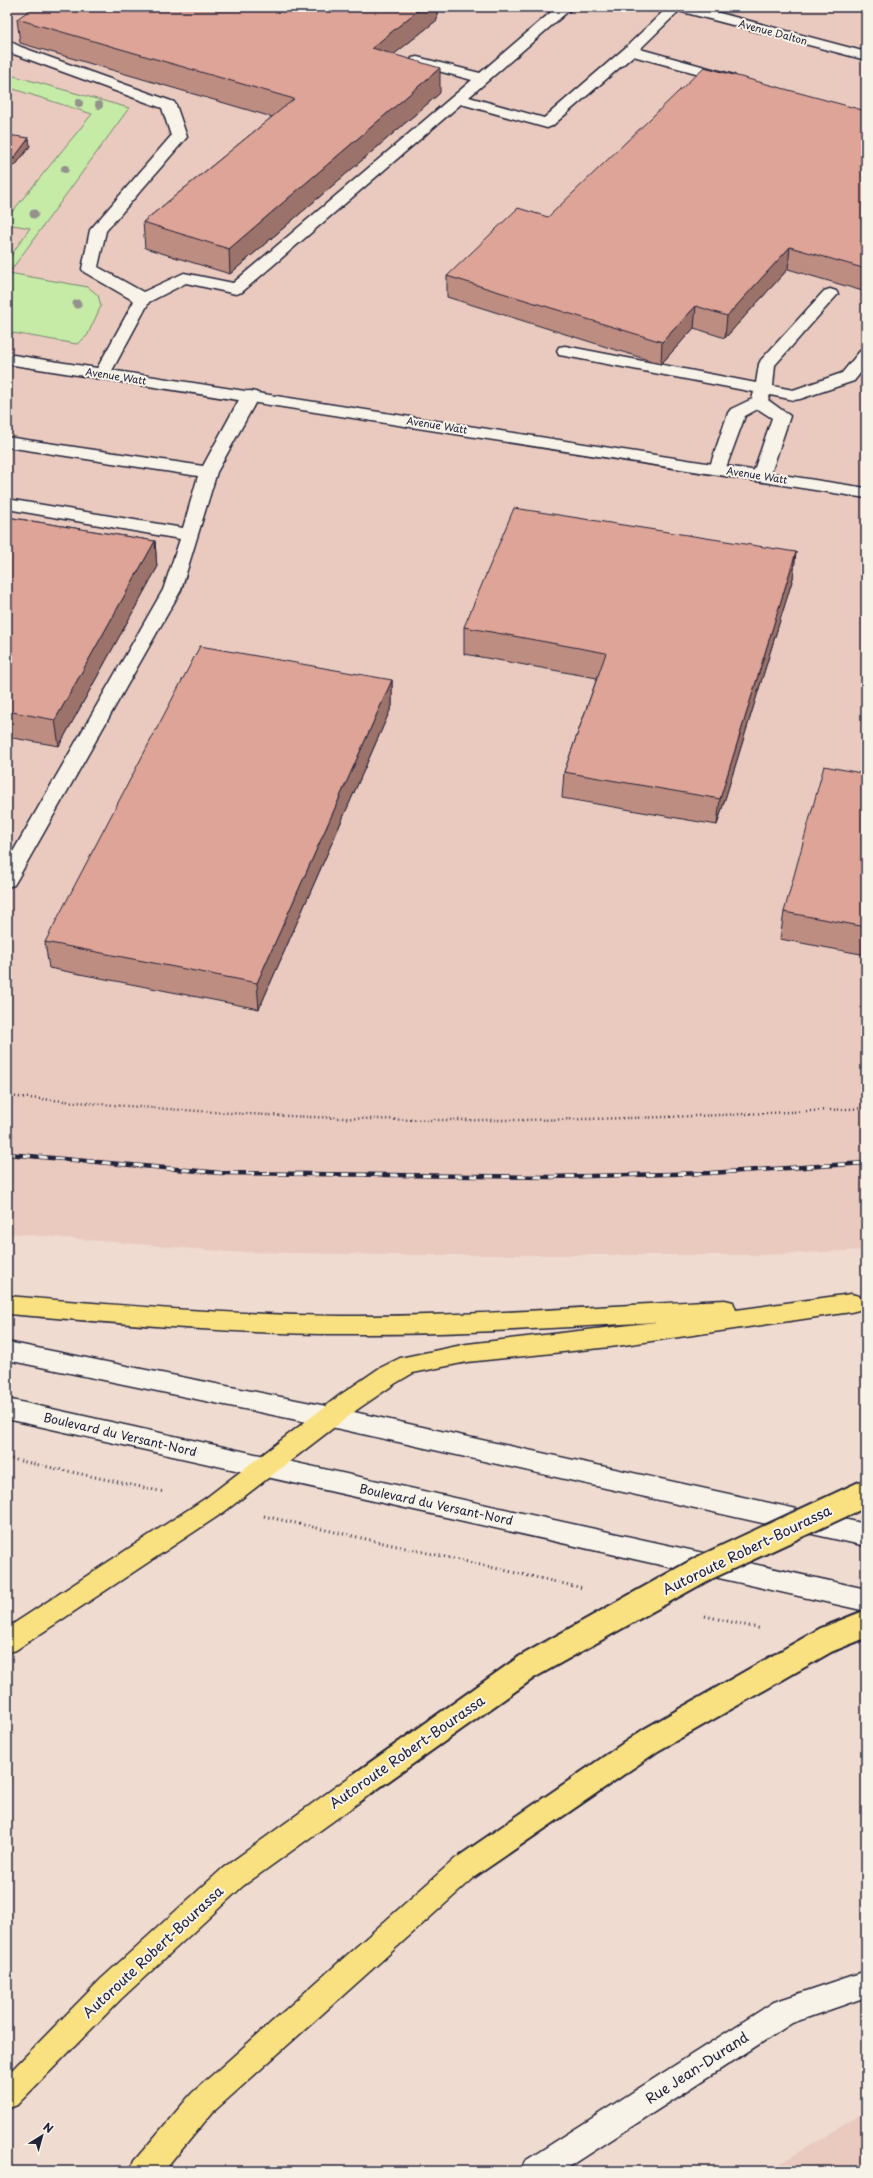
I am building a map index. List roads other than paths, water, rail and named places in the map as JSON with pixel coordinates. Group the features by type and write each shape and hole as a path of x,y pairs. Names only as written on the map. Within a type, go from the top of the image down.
{"highway":[{"path":"7,1305 160,1317 343,1325 504,1321 859,1302"},
{"path":"7,1642 64,1602 161,1542 266,1468 331,1417 387,1376 408,1365 467,1353 610,1338 859,1302"},
{"name":"Autoroute Robert-Bourassa","path":"7,2095 111,1989 233,1877 527,1667 702,1569 866,1493"},
{"path":"145,2171 202,2102 466,1867 651,1740 826,1640 866,1624"}],"street":[{"path":"102,374 143,299 184,278 236,289 566,7"},
{"path":"459,99 547,123 630,52 676,7"},
{"name":"Avenue Dalton","path":"680,7 866,56"},
{"path":"7,44 16,50 169,105 179,137 98,230 90,269 143,299"},
{"path":"630,52 744,82"},
{"path":"417,61 482,78"},
{"path":"718,469 737,413 761,396 767,364 830,294"},
{"path":"565,351 761,396 794,395 848,377 866,355"},
{"name":"Avenue Watt","path":"7,359 866,492"},
{"path":"7,880 172,590 208,472 250,396"},
{"path":"761,396 781,416 761,476"},
{"path":"7,442 208,472"},
{"path":"7,504 190,535"},
{"path":"7,1351 331,1417 866,1536"},
{"name":"Boulevard du Versant-Nord","path":"7,1409 266,1468 866,1600"},
{"name":"Rue Jean-Durand","path":"536,2171 784,2012 866,1984"}],"railway":[{"path":"7,1154 221,1173 550,1177 710,1173 866,1163"}]}
